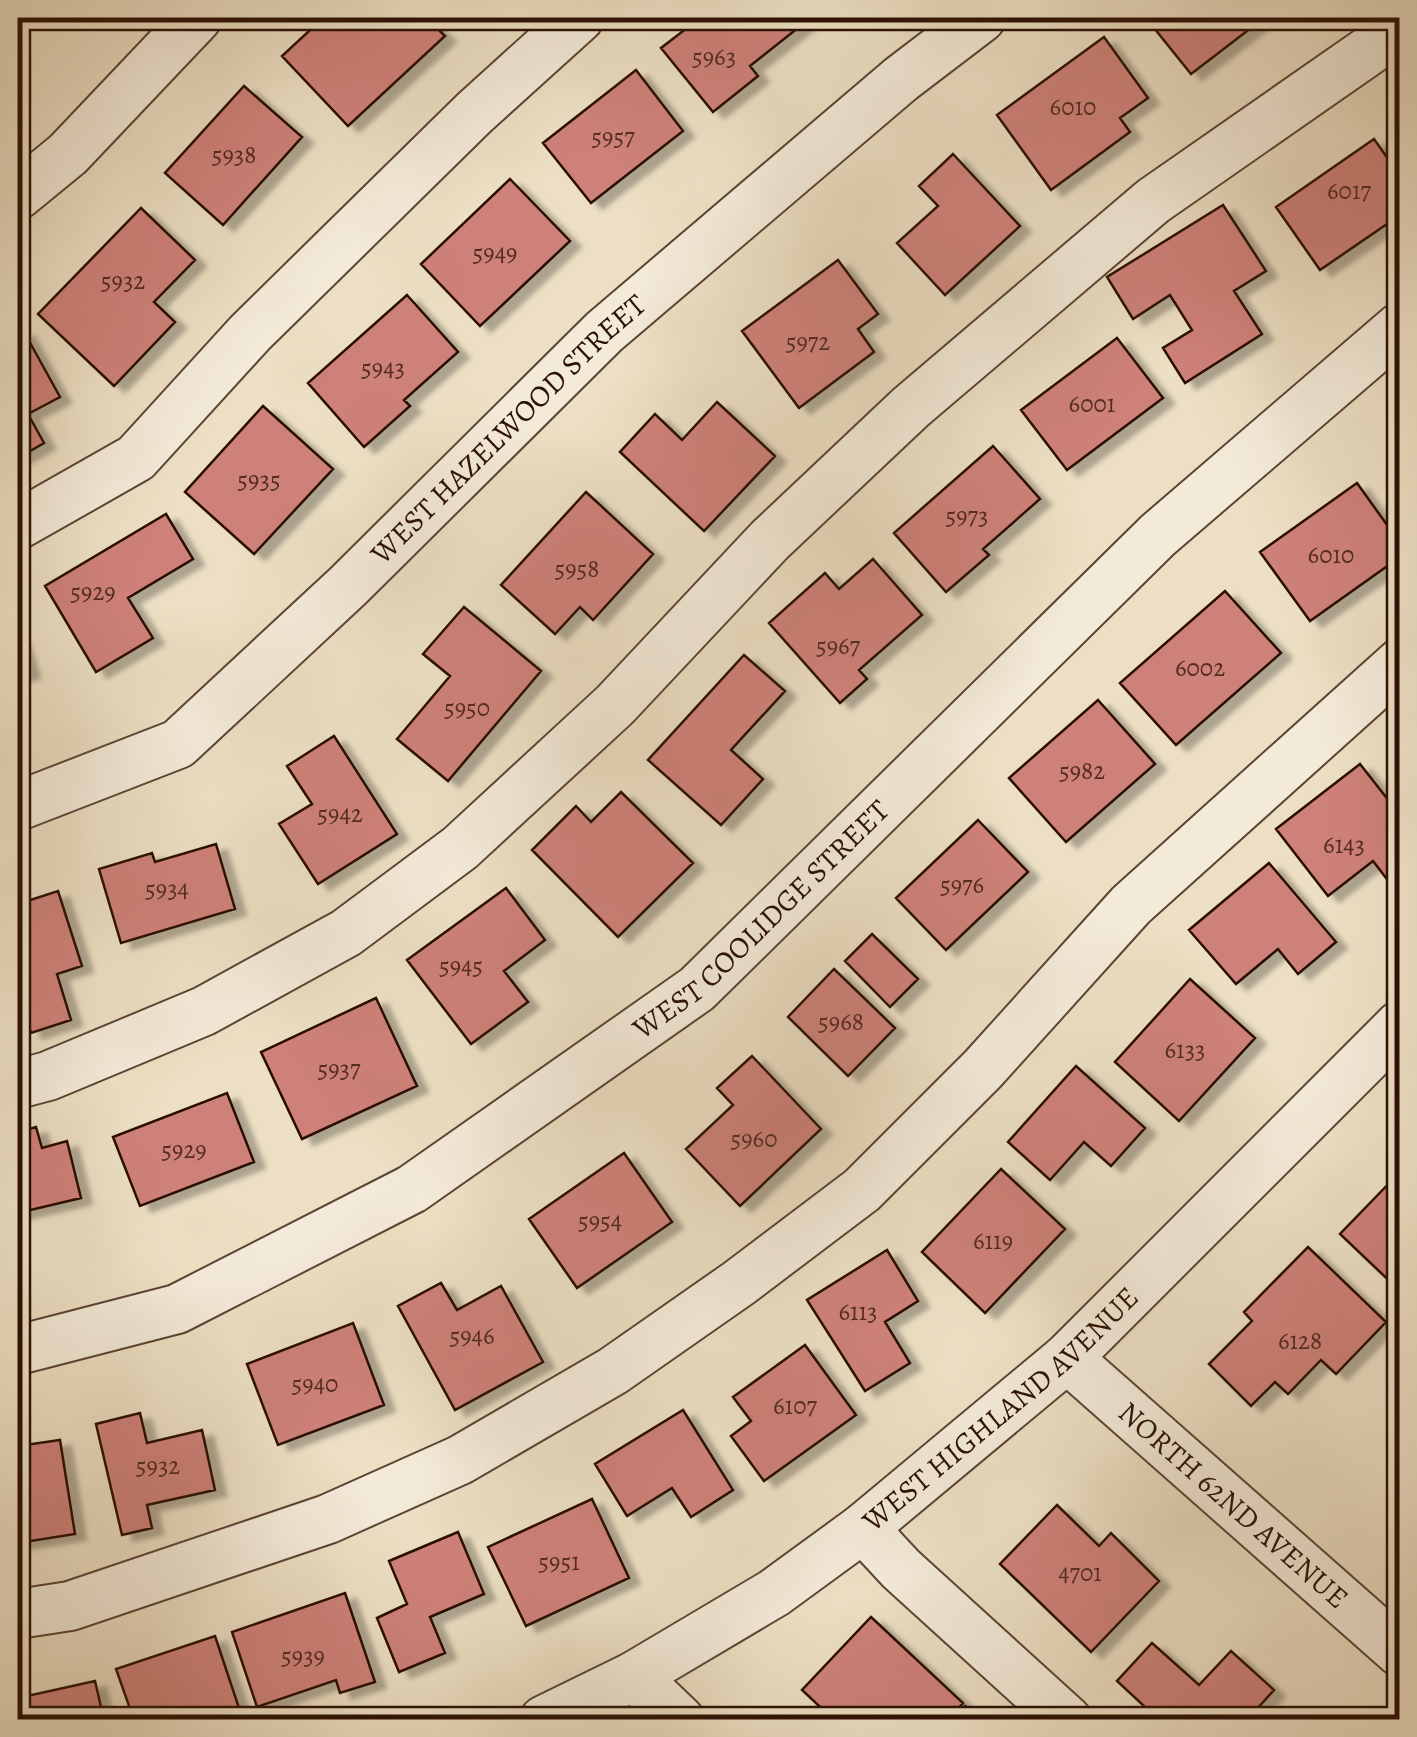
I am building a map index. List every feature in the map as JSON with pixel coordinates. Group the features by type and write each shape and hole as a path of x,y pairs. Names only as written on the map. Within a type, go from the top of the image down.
{"street":[{"path":"18,196 68,154 197,18"},
{"path":"18,526 136,458 250,332 474,114 580,18"},
{"name":"WEST HAZELWOOD STREET","path":"18,806 178,744 348,586 604,332 901,79 981,18"},
{"path":"18,1084 48,1076 204,1011 346,933 460,848 615,705 770,540 911,407 1154,201 1400,29"},
{"name":"WEST COOLIDGE STREET","path":"18,1350 178,1310 412,1188 698,989 1158,536 1400,327"},
{"path":"18,1614 70,1606 328,1519 460,1460 613,1370 739,1283 862,1190 983,1069 1132,905 1400,663"},
{"name":"WEST HIGHLAND AVENUE","path":"544,1720 634,1676 774,1593 864,1528 1067,1358 1400,1025"},
{"name":"NORTH 62ND AVENUE","path":"1067,1358 1400,1652"},
{"path":"864,1528 901,1569 1067,1720"},
{"path":"634,1676 680,1720"}],"building":[{"path":"323,18 427,18 445,36 348,126 282,56"},
{"path":"700,18 808,20 750,66 758,76 713,112 661,48"},
{"path":"1146,18 1264,18 1191,74"},
{"path":"1104,37 1148,98 1120,118 1130,132 1051,190 997,115"},
{"path":"636,70 683,131 591,203 543,143"},
{"path":"244,86 302,137 223,225 165,173"},
{"path":"1400,97 1400,120 1389,102"},
{"path":"1374,139 1400,176 1400,215 1320,270 1276,207"},
{"path":"953,154 1020,226 945,295 897,243 938,206 919,186"},
{"path":"510,179 570,241 480,326 421,264"},
{"path":"1223,205 1266,271 1234,291 1262,334 1185,383 1163,348 1192,330 1170,295 1133,319 1107,277"},
{"path":"141,208 195,260 154,302 175,322 114,386 38,314"},
{"path":"838,260 878,314 858,329 874,352 799,408 742,331"},
{"path":"407,295 458,352 404,400 410,406 364,447 308,383"},
{"path":"23,330 60,397 28,414 44,443 18,458 18,333"},
{"path":"1117,338 1163,398 1067,470 1021,410"},
{"path":"717,402 775,456 704,531 620,452 655,414 682,440"},
{"path":"263,406 333,469 254,554 185,492"},
{"path":"993,446 1040,499 983,549 989,555 946,592 894,533"},
{"path":"1357,483 1400,543 1400,557 1310,621 1260,552"},
{"path":"586,492 653,554 593,620 580,607 555,634 501,585"},
{"path":"166,514 193,559 128,598 153,638 96,672 45,586"},
{"path":"873,559 922,615 859,670 867,679 840,703 769,623 825,573 839,589"},
{"path":"1225,591 1281,653 1176,745 1120,683"},
{"path":"464,607 541,671 448,781 397,739 450,676 423,654"},
{"path":"18,636 29,672 18,676"},
{"path":"744,655 785,691 731,750 763,779 721,825 648,760"},
{"path":"1098,700 1155,764 1066,842 1009,778"},
{"path":"334,736 397,834 318,884 279,824 312,804 287,766"},
{"path":"1360,764 1400,815 1400,882 1393,887 1373,861 1328,896 1276,829"},
{"path":"621,792 693,863 618,937 532,850 576,806 591,822"},
{"path":"978,820 1028,872 946,950 896,898"},
{"path":"216,844 235,909 121,943 99,869 152,853 155,862"},
{"path":"1269,863 1336,942 1298,974 1278,949 1236,984 1189,930"},
{"path":"506,888 545,940 504,971 528,1002 471,1044 407,960"},
{"path":"58,891 82,966 57,974 71,1020 31,1033 23,1009 18,1011 18,904"},
{"path":"872,934 918,979 890,1007 845,961"},
{"path":"834,969 895,1028 848,1076 788,1017"},
{"path":"1190,979 1255,1038 1179,1121 1115,1062"},
{"path":"376,998 417,1086 302,1139 261,1052"},
{"path":"752,1056 821,1129 740,1206 686,1149 733,1105 717,1088"},
{"path":"1076,1066 1145,1128 1111,1166 1084,1142 1050,1180 1008,1142"},
{"path":"227,1093 254,1162 140,1206 113,1137"},
{"path":"36,1127 42,1148 67,1141 81,1198 18,1213 18,1132"},
{"path":"624,1153 672,1222 577,1288 529,1219"},
{"path":"1001,1169 1065,1229 985,1313 922,1252"},
{"path":"1400,1172 1400,1291 1340,1234"},
{"path":"1308,1247 1386,1322 1336,1374 1321,1360 1288,1394 1275,1382 1251,1406 1209,1364 1252,1321 1244,1312"},
{"path":"887,1250 918,1301 885,1322 910,1363 865,1391 807,1300"},
{"path":"441,1283 457,1310 501,1286 543,1362 455,1410 398,1306"},
{"path":"353,1323 384,1405 278,1445 247,1364"},
{"path":"805,1345 856,1415 764,1481 731,1436 751,1421 733,1397"},
{"path":"683,1410 733,1490 691,1517 672,1488 627,1516 595,1464"},
{"path":"140,1413 147,1443 202,1430 215,1490 147,1505 152,1528 122,1535 96,1424"},
{"path":"60,1440 75,1534 18,1543 18,1446"},
{"path":"592,1499 629,1578 526,1626 488,1547"},
{"path":"1057,1505 1099,1546 1111,1533 1159,1581 1091,1652 1000,1564"},
{"path":"458,1532 484,1594 430,1617 445,1653 399,1672 377,1618 407,1604 389,1561"},
{"path":"345,1593 375,1682 340,1693 336,1680 257,1707 232,1632"},
{"path":"871,1617 963,1703 948,1720 834,1720 802,1690"},
{"path":"215,1636 243,1720 192,1720 191,1714 174,1720 134,1720 116,1669"},
{"path":"1152,1643 1199,1685 1231,1651 1274,1690 1247,1720 1159,1720 1117,1681"},
{"path":"95,1681 104,1720 18,1720 18,1698"},
{"path":"965,1706 980,1720 953,1720"}]}
